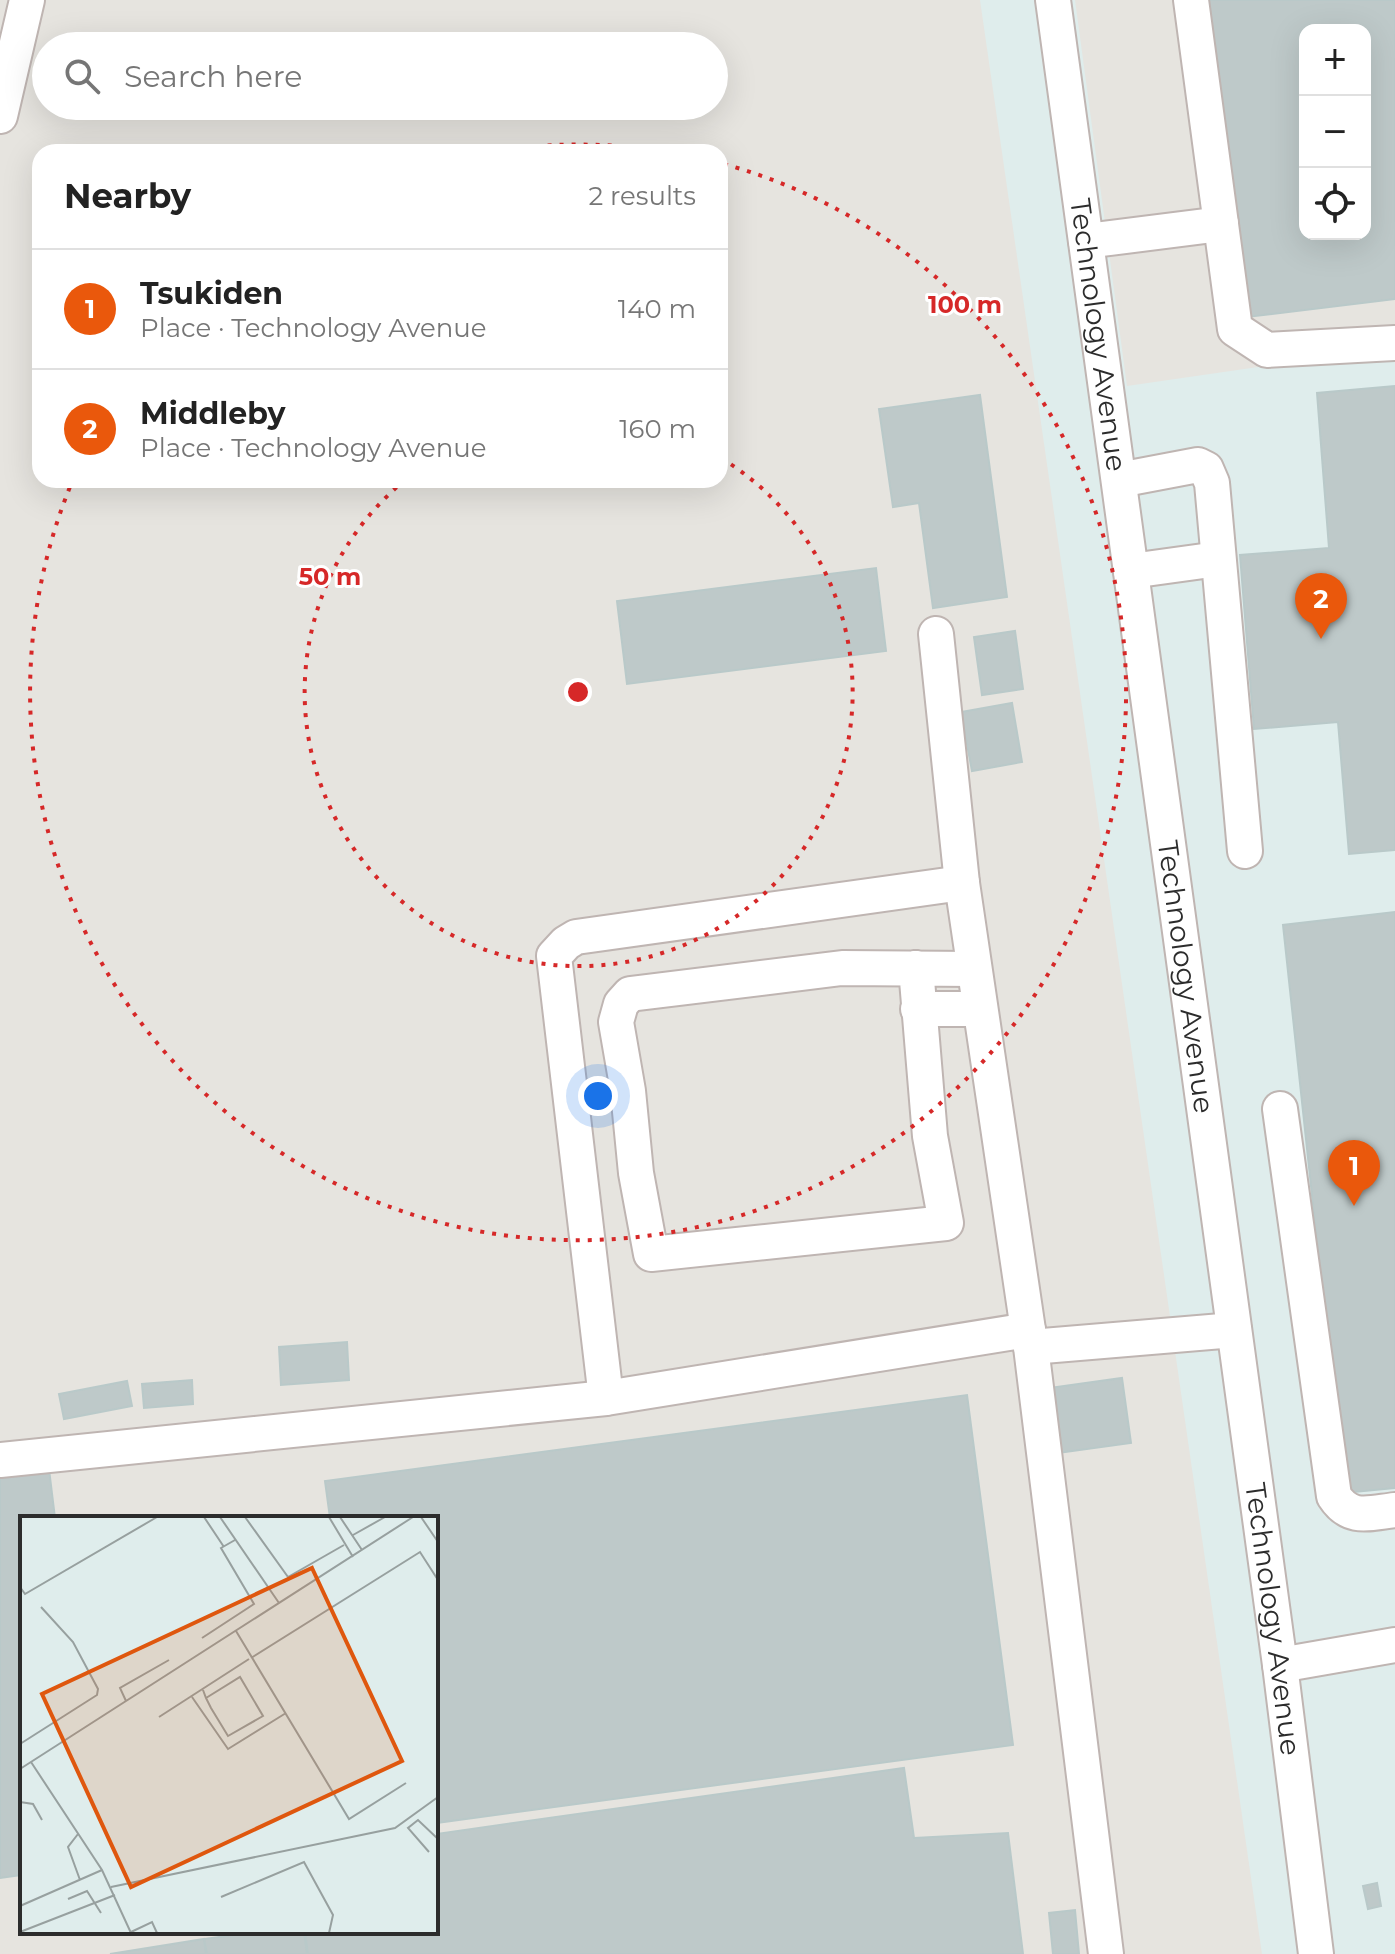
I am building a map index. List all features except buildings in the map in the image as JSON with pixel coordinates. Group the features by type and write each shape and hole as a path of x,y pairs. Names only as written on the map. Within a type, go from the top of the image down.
{"street":[{"path":"0,116 27,0"},
{"name":"Technology Avenue","path":"1053,0 1280,1665 1316,1954"},
{"path":"1191,0 1235,329 1267,350 1395,343"},
{"path":"1086,241 1221,224"},
{"path":"1119,480 1198,465 1206,469 1212,483 1245,851"},
{"path":"1131,571 1218,559"},
{"path":"936,634 962,883 1030,1338 1106,1954"},
{"path":"606,1398 554,956 576,937 962,883"},
{"path":"916,968 930,1136 946,1223 651,1254 636,1173 628,1091 616,1022 621,1004 630,994 842,968 916,968 974,969"},
{"path":"918,1009 980,1009"},
{"path":"1280,1109 1334,1496 1343,1510 1357,1514 1395,1510"},
{"path":"0,1460 606,1398 1030,1338 1234,1330"},
{"path":"1280,1665 1395,1645"}],"shaded area":[{"path":"0,0 980,0 1262,1954 0,1954"},
{"path":"1075,0 1395,0 1395,347 1127,386"}],"place":[{"name":"Middleby","path":"1321,639"},
{"name":"Tsukiden","path":"1354,1206"}]}
